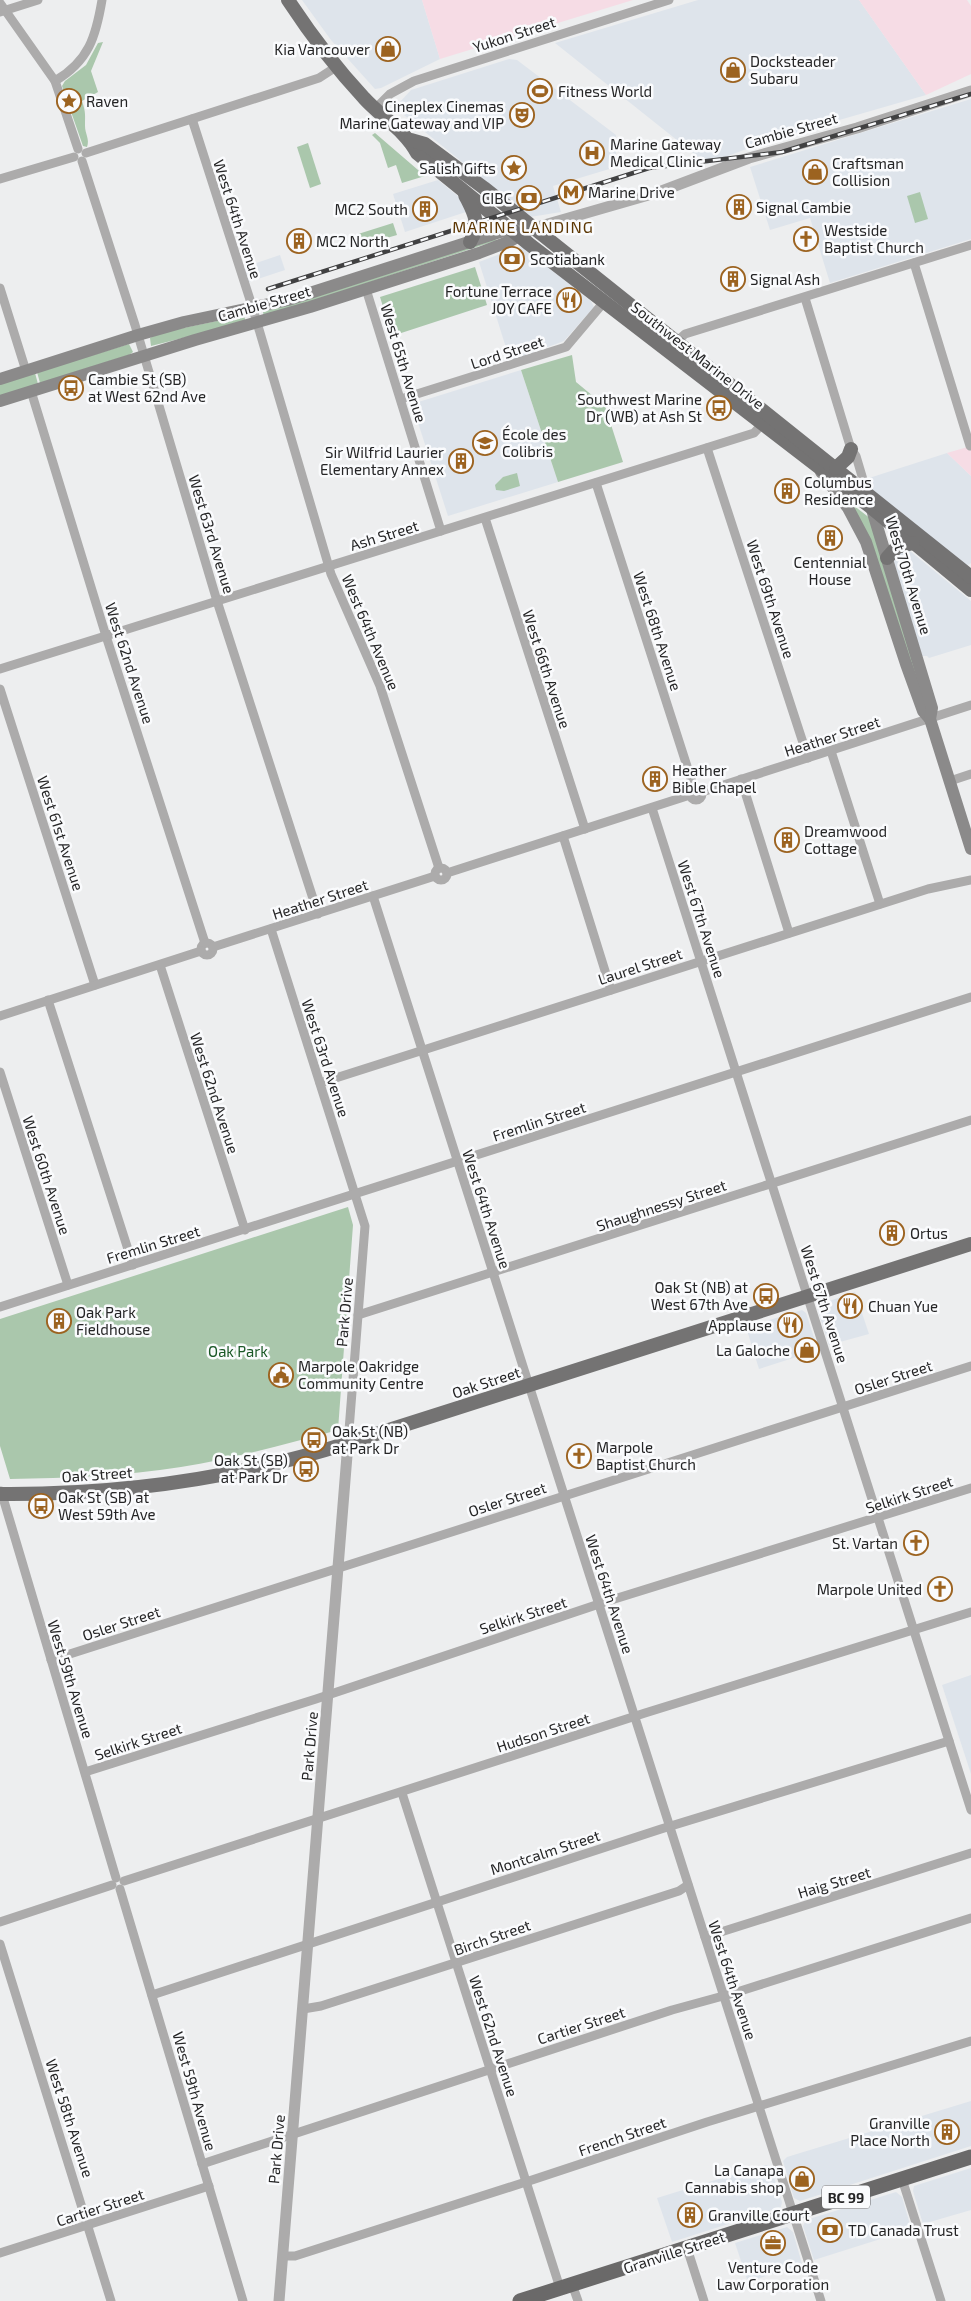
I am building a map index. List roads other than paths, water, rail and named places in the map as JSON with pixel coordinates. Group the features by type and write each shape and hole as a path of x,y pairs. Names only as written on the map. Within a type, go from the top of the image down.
{"highway":[{"name":"Granville Street","path":"520,2301 971,2157"}],"main road":[{"name":"Southwest Marine Drive","path":"288,0 324,53 375,109 411,140 417,153 604,302 672,347"},
{"name":"Southwest Marine Drive","path":"411,140 425,144 534,228 672,347 766,420 836,468 867,492 969,580"},
{"path":"462,189 473,210 477,227 470,242"},
{"name":"Cambie Street","path":"0,379 138,335 184,322 253,309 288,300 470,242 534,228"},
{"name":"Cambie Street","path":"0,401 144,355 257,324 366,289 479,252 516,233"},
{"name":"Southwest Marine Drive","path":"766,420 818,468 872,508 913,544 969,580"},
{"path":"836,468 848,457 851,449"},
{"name":"West 70th Avenue","path":"818,468 848,508 866,542 906,664 923,711 930,719 971,849"},
{"name":"West 70th Avenue","path":"867,492 932,708 930,719"},
{"path":"887,558 897,548 913,544"},
{"name":"Oak Street","path":"1,1492 70,1494 183,1483 260,1468 348,1443 971,1244"}],"street":[{"path":"2,9 38,0"},
{"path":"55,81 64,75 87,52 94,39 102,0"},
{"name":"Yukon Street","path":"375,109 390,94 408,83 669,0"},
{"name":"West 63rd Avenue","path":"2,9 55,81 138,335 217,601 318,914"},
{"path":"0,179 322,77 336,67"},
{"name":"Cambie Street","path":"534,228 650,195 749,158 857,128 971,92"},
{"name":"West 64th Avenue","path":"192,119 253,309 329,566 380,686 440,873"},
{"path":"672,347 685,334 971,245"},
{"path":"914,263 970,446"},
{"path":"0,288 26,371"},
{"name":"West 65th Avenue","path":"366,289 441,531"},
{"name":"West 70th Avenue","path":"805,298 851,449 856,456 867,492"},
{"name":"Lord Street","path":"401,399 566,347 604,302"},
{"name":"West 62nd Avenue","path":"32,391 106,636 206,947"},
{"name":"Ash Street","path":"0,669 754,433 766,420"},
{"name":"West 69th Avenue","path":"707,448 808,758"},
{"name":"West 68th Avenue","path":"596,483 695,792"},
{"name":"West 66th Avenue","path":"484,518 585,829"},
{"name":"West 61st Avenue","path":"0,689 95,985"},
{"name":"Heather Street","path":"0,1016 160,965 206,947 271,929 440,873 652,808 695,792 831,751 971,705"},
{"path":"831,751 880,904"},
{"path":"950,782 971,774"},
{"path":"741,779 789,933"},
{"name":"West 67th Avenue","path":"652,808 971,1810"},
{"path":"563,836 611,990"},
{"name":"Laurel Street","path":"320,1083 928,889 971,880"},
{"name":"West 64th Avenue","path":"373,896 821,2301"},
{"name":"West 63rd Avenue","path":"271,929 356,1194"},
{"name":"West 62nd Avenue","path":"160,965 245,1230"},
{"name":"Fremlin Street","path":"0,1307 968,998"},
{"path":"48,1000 133,1265"},
{"name":"West 60th Avenue","path":"0,1072 68,1285"},
{"name":"Shaughnessy Street","path":"358,1315 494,1274 971,1120"},
{"name":"Park Drive","path":"279,2301 365,1238 363,1217 356,1194"},
{"name":"Osler Street","path":"51,1660 971,1366"},
{"name":"Selkirk Street","path":"85,1772 599,1605 971,1488"},
{"name":"West 59th Avenue","path":"1,1492 244,2301"},
{"name":"Hudson Street","path":"0,1922 635,1717 971,1612"},
{"name":"Montcalm Street","path":"152,1995 670,1827 949,1741"},
{"name":"West 62nd Avenue","path":"402,1793 527,2182 566,2286 578,2301"},
{"name":"Haig Street","path":"705,1937 971,1853"},
{"name":"Birch Street","path":"303,2009 321,2006 457,1963 679,1891 688,1885"},
{"name":"Cartier Street","path":"202,2164 723,1995 971,1918"},
{"name":"West 58th Avenue","path":"0,1944 111,2301"},
{"name":"French Street","path":"283,2256 295,2256 759,2106 971,2041"},
{"path":"902,2179 941,2301"},
{"name":"Cartier Street","path":"0,2253 209,2186"},
{"path":"687,2248 704,2301"}],"railway":[{"path":"268,289 649,168 782,152 971,94"}],"place":[{"name":"Kia Vancouver","path":"388,49"},
{"name":"Docksteader Subaru","path":"733,70"},
{"name":"Fitness World","path":"540,91"},
{"name":"Raven","path":"69,101"},
{"name":"Cineplex Cinemas Marine Gateway and VIP","path":"522,115"},
{"name":"Marine Gateway Medical Clinic","path":"592,153"},
{"name":"Salish Gifts","path":"514,168"},
{"name":"Craftsman Collision","path":"815,172"},
{"name":"Marine Drive","path":"571,192"},
{"name":"CIBC","path":"529,198"},
{"name":"Signal Cambie","path":"739,207"},
{"name":"MC2 South","path":"425,209"},
{"name":"Westside Baptist Church","path":"806,239"},
{"name":"MC2 North","path":"299,241"},
{"name":"Scotiabank","path":"512,259"},
{"name":"Signal Ash","path":"733,279"},
{"name":"Fortune Terrace JOY CAFE","path":"569,300"},
{"name":"Cambie St (SB) at West 62nd Ave","path":"71,388"},
{"name":"Southwest Marine Dr (WB) at Ash St","path":"719,408"},
{"name":"École des Colibris","path":"485,443"},
{"name":"Sir Wilfrid Laurier Elementary Annex","path":"461,461"},
{"name":"Columbus Residence","path":"787,491"},
{"name":"Centennial House","path":"830,538"},
{"name":"Heather Bible Chapel","path":"655,779"},
{"name":"Dreamwood Cottage","path":"787,840"},
{"name":"Ortus","path":"892,1233"},
{"name":"Oak St (NB) at West 67th Ave","path":"766,1296"},
{"name":"Chuan Yue","path":"850,1306"},
{"name":"Oak Park Fieldhouse","path":"59,1321"},
{"name":"Applause","path":"790,1325"},
{"name":"La Galoche","path":"807,1350"},
{"name":"Marpole Oakridge Community Centre","path":"281,1375"},
{"name":"Oak St (NB) at Park Dr","path":"314,1440"},
{"name":"Marpole Baptist Church","path":"579,1456"},
{"name":"Oak St (SB) at Park Dr","path":"306,1469"},
{"name":"Oak St (SB) at West 59th Ave","path":"41,1506"},
{"name":"St. Vartan","path":"916,1543"},
{"name":"Marpole United","path":"940,1589"},
{"name":"Granville Place North","path":"947,2132"},
{"name":"La Canapa Cannabis shop","path":"802,2179"},
{"name":"Granville Court","path":"690,2215"},
{"name":"TD Canada Trust","path":"830,2230"},
{"name":"Venture Code Law Corporation","path":"773,2243"}],"district":[{"name":"MARINE LANDING","path":"523,226"}],"park label":[{"name":"Oak Park","path":"238,1351"}]}
